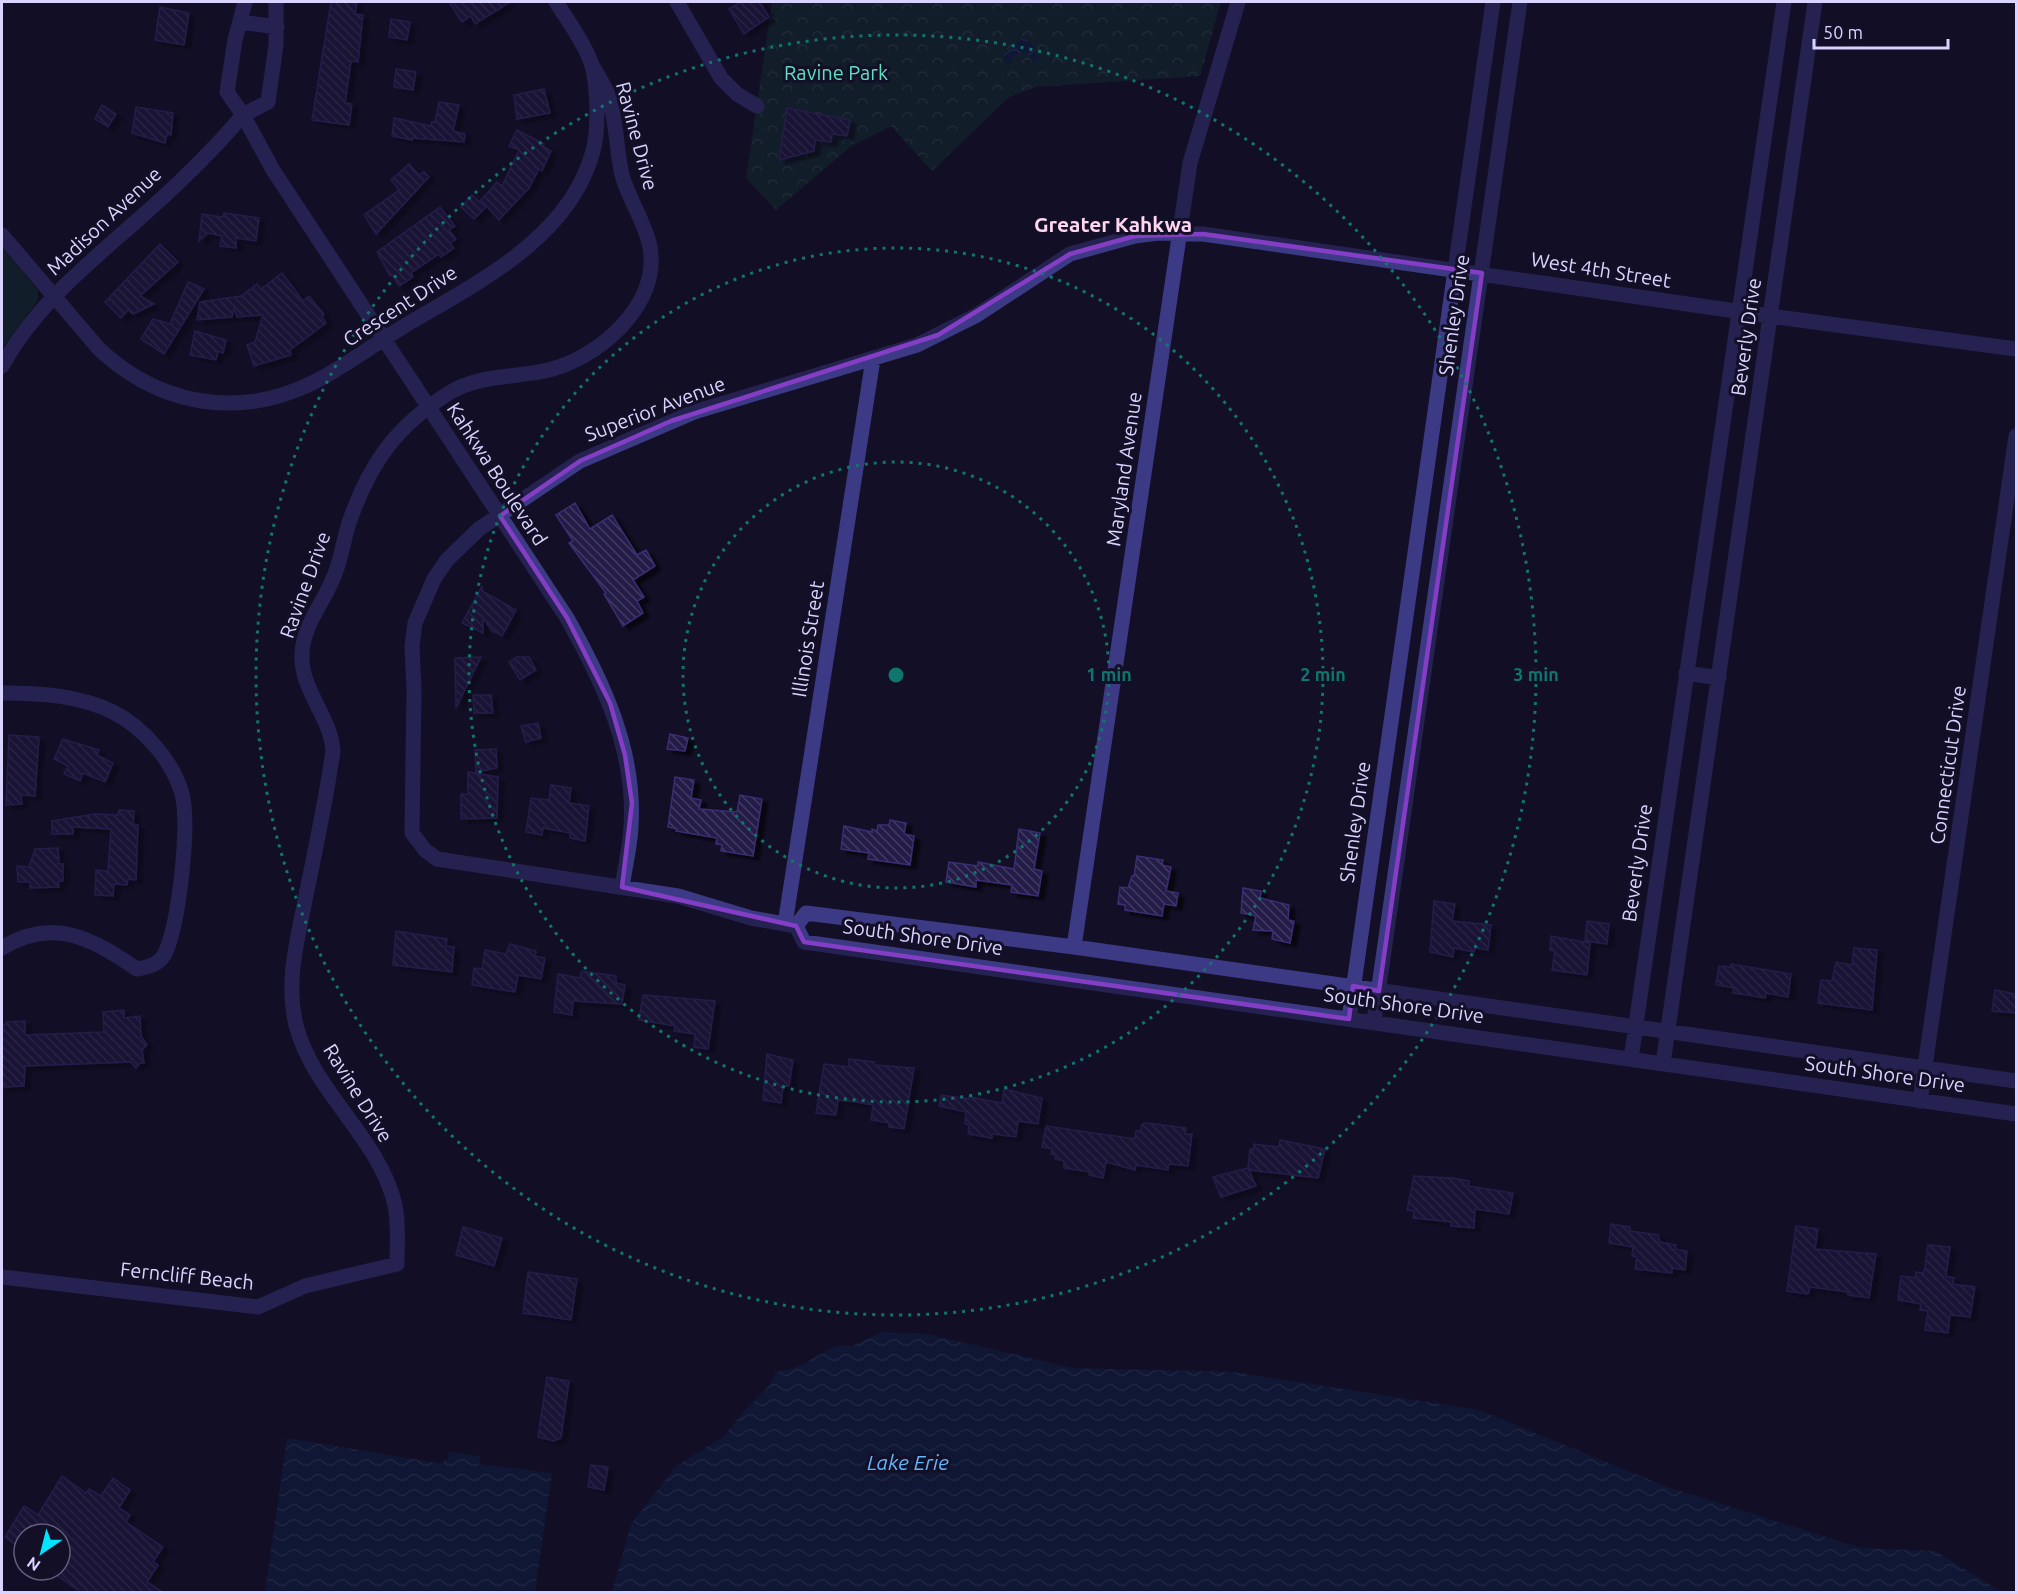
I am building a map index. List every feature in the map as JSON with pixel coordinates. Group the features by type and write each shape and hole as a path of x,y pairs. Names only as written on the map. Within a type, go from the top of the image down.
{"street":[{"name":"Kahkwa Boulevard","path":"246,2 227,92 243,115 262,152 567,618 600,679 613,712 625,755 632,803 632,829 622,886"},
{"path":"243,115 268,102 277,27 276,2"},
{"name":"Crescent Drive","path":"54,297 65,312 115,364 155,388 176,396 205,402 249,402 276,398 314,385 515,257 563,210 577,189 594,149 596,106 591,63 556,2"},
{"path":"677,2 722,78 737,94 757,106"},
{"name":"Maryland Avenue","path":"1074,947 1195,140 1238,2"},
{"name":"Shenley Drive","path":"1348,1019 1493,2"},
{"name":"Shenley Drive","path":"1374,1021 1520,2"},
{"name":"Beverly Drive","path":"1631,1059 1784,2"},
{"name":"Beverly Drive","path":"1663,1064 1815,2"},
{"path":"240,22 277,27"},
{"name":"Ravine Drive","path":"397,1264 398,1224 394,1202 376,1161 315,1069 297,1028 292,1005 293,960 333,751 327,725 305,682 302,654 307,630 328,591 349,523 371,469 383,450 410,422 458,387 479,380 550,369 567,364 605,343 621,327 643,296 648,283 650,247 624,182 608,94 591,63"},
{"name":"Madison Avenue","path":"2,366 54,297 213,149 243,115"},
{"name":"West 4th Street","path":"1180,233 1203,234 1739,312 2016,349"},
{"name":"Superior Avenue","path":"425,850 412,833 414,689 412,646 415,623 434,579 447,560 479,529 579,461 650,430 694,412 873,360 916,345 977,315 1070,254 1135,236 1180,233"},
{"path":"2,235 54,297"},
{"name":"Illinois Street","path":"790,925 873,360"},
{"name":"Connecticut Drive","path":"1920,1101 2016,436"},
{"path":"1403,631 1430,635"},
{"path":"1686,673 1719,678"},
{"path":"2,693 27,693 83,700 114,713 149,741 168,765 182,794 186,816 181,884 166,953 152,967 137,969 81,936 58,933 36,934 2,948"},
{"name":"South Shore Drive","path":"425,850 437,859 463,865 622,886 678,896 722,910 790,925 804,942 1374,1021 2016,1114"},
{"name":"South Shore Drive","path":"790,925 806,913 1074,947 2016,1081"},
{"name":"Ferncliff Beach","path":"2,1277 258,1307 304,1286 397,1264"}],"highlighted area":[{"path":"1203,234 1482,273 1379,991 1353,986 1349,1019 804,942 796,926 622,887 632,803 625,755 610,703 567,618 500,516 580,461 671,421 938,335 1070,254 1135,236"}],"green space":[{"name":"Ravine Park","path":"772,2 1221,2 1200,76 1036,87 1009,97 932,171 891,126 850,147 776,210 746,178"},
{"path":"2,247 38,290 38,300 2,348"}],"water":[{"path":"1023,37 1034,45 1033,52 1041,56 1033,64 1026,51 1013,56 1011,65 1005,63 1004,55"},
{"name":"Lake Erie","path":"882,1332 927,1334 1073,1368 1234,1372 1479,1410 1665,1486 1861,1548 1935,1551 2002,1592 612,1592 631,1524 676,1466 724,1436 745,1410 770,1385 776,1372 795,1368 836,1346 854,1345"},
{"path":"287,1438 443,1464 444,1460 448,1460 449,1452 480,1456 479,1464 552,1473 535,1592 265,1592"}],"building":[{"path":"331,2 357,2 355,14 363,15 358,62 351,61 345,103 352,104 349,125 312,120"},
{"path":"449,2 510,2 475,24 471,16 462,22"},
{"path":"741,2 760,2 769,17 744,34 729,9"},
{"path":"160,7 189,13 184,45 155,40"},
{"path":"391,19 410,22 407,40 389,37"},
{"path":"396,69 416,72 413,90 394,87"},
{"path":"544,89 550,113 517,119 514,95"},
{"path":"439,102 459,105 453,131 465,134 464,142 412,138 412,140 392,136 394,118 431,126 432,122 435,122"},
{"path":"102,105 116,114 108,127 95,119"},
{"path":"136,107 173,113 171,135 167,134 165,143 132,133"},
{"path":"787,108 850,120 847,136 832,134 831,142 815,140 814,151 779,160"},
{"path":"517,130 544,144 543,146 551,151 542,171 539,169 529,188 499,220 481,200 497,182 502,186 519,150 509,146"},
{"path":"409,164 419,175 424,172 429,177 376,234 364,215 399,190 391,180"},
{"path":"472,195 486,207 474,219 461,207"},
{"path":"440,207 455,226 449,230 456,239 450,244 454,248 441,257 439,254 411,273 413,277 399,286 392,275 390,276 377,252"},
{"path":"224,213 259,218 256,241 236,238 236,248 220,246 222,236 208,233 199,241 202,214 223,217"},
{"path":"160,244 178,262 140,296 154,304 133,314 128,310 121,318 105,302"},
{"path":"282,273 303,301 309,296 324,314 322,316 326,323 290,350 291,355 254,366 247,345 255,342 263,315 237,317 234,308 232,317 197,320 200,302 241,296 257,284 261,289"},
{"path":"188,282 204,289 164,354 141,339 153,319 170,324"},
{"path":"195,331 226,340 223,353 218,351 216,360 190,355"},
{"path":"575,503 590,529 612,515 637,555 646,550 655,566 633,580 644,597 637,601 643,613 623,626 604,594 606,593 569,543 573,541 556,515"},
{"path":"482,586 482,591 516,610 502,636 491,630 483,617 483,633 462,623"},
{"path":"481,657 456,708 455,658"},
{"path":"517,657 529,657 536,670 520,680 509,662"},
{"path":"473,695 491,695 493,713 474,713"},
{"path":"538,723 541,738 526,742 521,726"},
{"path":"670,734 688,738 685,751 667,749"},
{"path":"9,735 39,737 35,796 21,795 22,804 6,805"},
{"path":"63,739 99,750 97,755 113,763 105,782 83,773 80,781 64,774 68,766 54,759"},
{"path":"496,749 497,768 476,772 475,750"},
{"path":"468,772 498,777 497,818 461,819 461,794 468,794"},
{"path":"675,777 694,780 691,798 701,800 699,809 737,812 740,795 762,799 753,856 721,851 722,845 716,844 717,838 676,831 677,829 668,827"},
{"path":"551,785 571,788 569,803 589,806 585,841 570,838 570,833 543,828 542,835 526,832 531,798 549,800"},
{"path":"119,810 134,811 133,824 138,825 136,880 128,879 127,885 114,884 113,896 95,895 96,870 108,871 111,829 73,827 73,834 52,834 52,821 95,814 118,815"},
{"path":"890,820 906,823 904,834 914,836 910,865 868,859 869,853 841,849 844,826 872,832 872,829 877,831 878,825 889,825"},
{"path":"1019,829 1040,833 1034,869 1042,871 1038,896 1011,892 1012,885 976,880 976,887 946,882 949,862 978,866 978,862 1014,869"},
{"path":"58,848 59,864 63,864 63,881 58,882 59,887 30,888 30,882 18,882 17,866 29,867 35,849"},
{"path":"1137,856 1163,860 1162,865 1171,867 1166,891 1178,893 1176,906 1164,904 1162,916 1125,910 1125,905 1118,904 1120,887 1128,888 1134,876"},
{"path":"1243,888 1261,891 1260,898 1289,905 1288,920 1294,921 1290,943 1272,939 1273,931 1253,930 1256,916 1241,913"},
{"path":"1434,901 1455,904 1452,921 1491,925 1488,950 1475,948 1474,952 1454,948 1453,957 1430,952"},
{"path":"1587,921 1609,924 1607,944 1585,941"},
{"path":"396,931 447,939 446,946 454,947 452,972 393,965"},
{"path":"1551,936 1590,943 1587,975 1552,970 1555,951 1550,950"},
{"path":"510,944 536,951 535,956 545,958 541,979 518,975 515,992 472,985 474,968 482,969 485,950 506,954"},
{"path":"1854,948 1877,950 1872,1010 1818,1003 1821,980 1832,981 1836,962 1852,965"},
{"path":"1731,964 1791,974 1788,997 1766,993 1765,998 1733,993 1734,988 1716,985 1719,966 1730,967"},
{"path":"582,971 616,976 616,983 625,985 622,1004 573,1001 572,1015 554,1012 558,974 580,978"},
{"path":"1995,990 2016,994 2016,1013 1992,1011"},
{"path":"643,995 715,1001 708,1049 694,1047 695,1034 674,1031 675,1026 639,1020"},
{"path":"124,1010 124,1018 140,1016 141,1036 147,1045 142,1050 144,1063 140,1063 136,1068 131,1062 25,1066 24,1086 2,1087 2,1025 6,1022 25,1021 25,1035 104,1032 103,1012"},
{"path":"767,1054 793,1060 789,1086 783,1086 781,1103 763,1100"},
{"path":"849,1059 874,1062 874,1065 914,1068 904,1129 889,1127 889,1123 871,1120 873,1105 838,1100 836,1115 816,1113 824,1064 849,1067"},
{"path":"1004,1089 1042,1098 1038,1124 1018,1121 1016,1137 992,1134 992,1138 968,1134 969,1125 965,1124 966,1112 939,1106 941,1095 1002,1103"},
{"path":"1142,1124 1186,1128 1185,1134 1192,1134 1188,1166 1169,1164 1168,1170 1136,1165 1135,1170 1106,1162 1103,1178 1089,1175 1090,1172 1064,1168 1064,1161 1055,1159 1056,1155 1051,1154 1052,1149 1042,1147 1046,1126 1135,1139 1136,1131 1141,1131"},
{"path":"1280,1140 1325,1149 1318,1178 1249,1170 1256,1186 1221,1197 1213,1177 1248,1168 1250,1149 1253,1150 1254,1144 1279,1147"},
{"path":"1414,1176 1452,1178 1469,1181 1469,1186 1513,1193 1509,1214 1475,1209 1474,1228 1451,1226 1451,1222 1413,1218 1414,1211 1407,1210"},
{"path":"1611,1224 1630,1227 1630,1231 1658,1235 1660,1242 1676,1245 1675,1249 1687,1251 1685,1270 1672,1268 1672,1273 1635,1269 1637,1257 1632,1256 1633,1247 1609,1243"},
{"path":"1796,1226 1818,1229 1815,1249 1876,1254 1869,1298 1848,1295 1848,1292 1810,1287 1808,1294 1787,1291"},
{"path":"463,1227 502,1238 494,1266 456,1255"},
{"path":"1928,1245 1950,1247 1946,1276 1954,1278 1953,1284 1975,1287 1970,1317 1950,1315 1948,1333 1925,1330 1928,1311 1920,1310 1921,1304 1898,1300 1901,1276 1915,1278 1916,1272 1924,1273"},
{"path":"528,1272 577,1279 571,1320 523,1313"},
{"path":"547,1377 569,1381 561,1438 554,1441 538,1437"},
{"path":"591,1465 608,1467 604,1490 588,1487"},
{"path":"62,1476 86,1493 89,1489 101,1496 113,1478 130,1490 119,1508 130,1515 126,1522 163,1547 153,1562 158,1565 147,1582 164,1593 82,1593 66,1582 72,1582 72,1522 14,1522 24,1506 38,1515"},
{"path":"12,1526 12,1542 5,1537"}],"district":[{"name":"Greater Kahkwa","path":"1113,225"}]}
